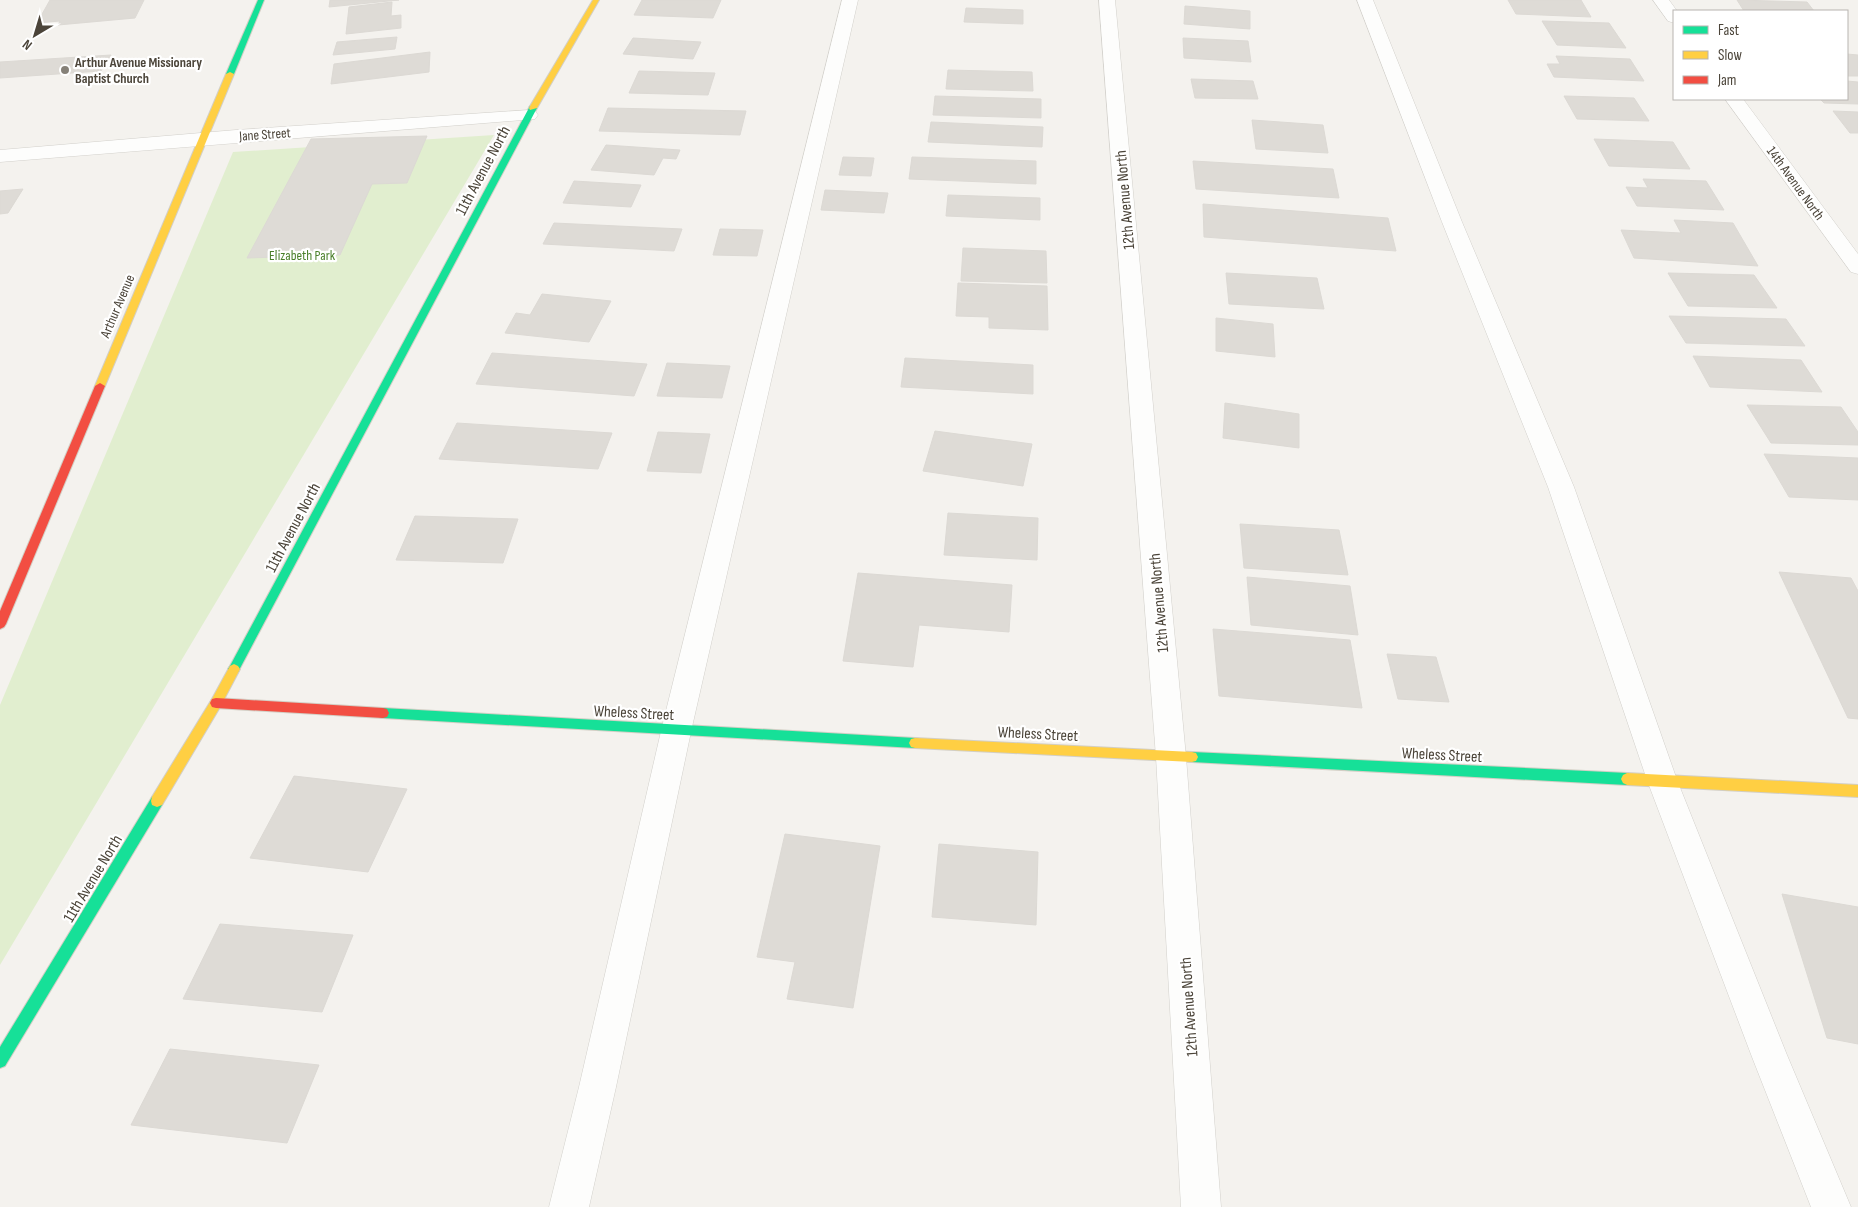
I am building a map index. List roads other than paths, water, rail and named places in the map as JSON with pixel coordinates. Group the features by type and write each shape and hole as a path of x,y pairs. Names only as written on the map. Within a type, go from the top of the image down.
{"street":[{"name":"Arthur Avenue","path":"0,624 261,0"},
{"name":"11th Avenue North","path":"0,1061 216,703 529,116 596,0"},
{"path":"569,1207 592,1117 676,731 803,206 850,0"},
{"name":"12th Avenue North","path":"1107,0 1171,757 1201,1207"},
{"path":"1365,0 1452,222 1561,487 1662,780 1770,1057 1831,1207"},
{"path":"1661,0 1673,17"},
{"name":"14th Avenue North","path":"1735,100 1858,268"},
{"name":"Jane Street","path":"0,156 203,139 529,116"},
{"name":"Wheless Street","path":"216,703 676,731 1662,780 1858,792"}],"place":[{"name":"Arthur Avenue Missionary Baptist Church","path":"65,70"}],"park label":[{"name":"Elizabeth Park","path":"302,255"}]}
